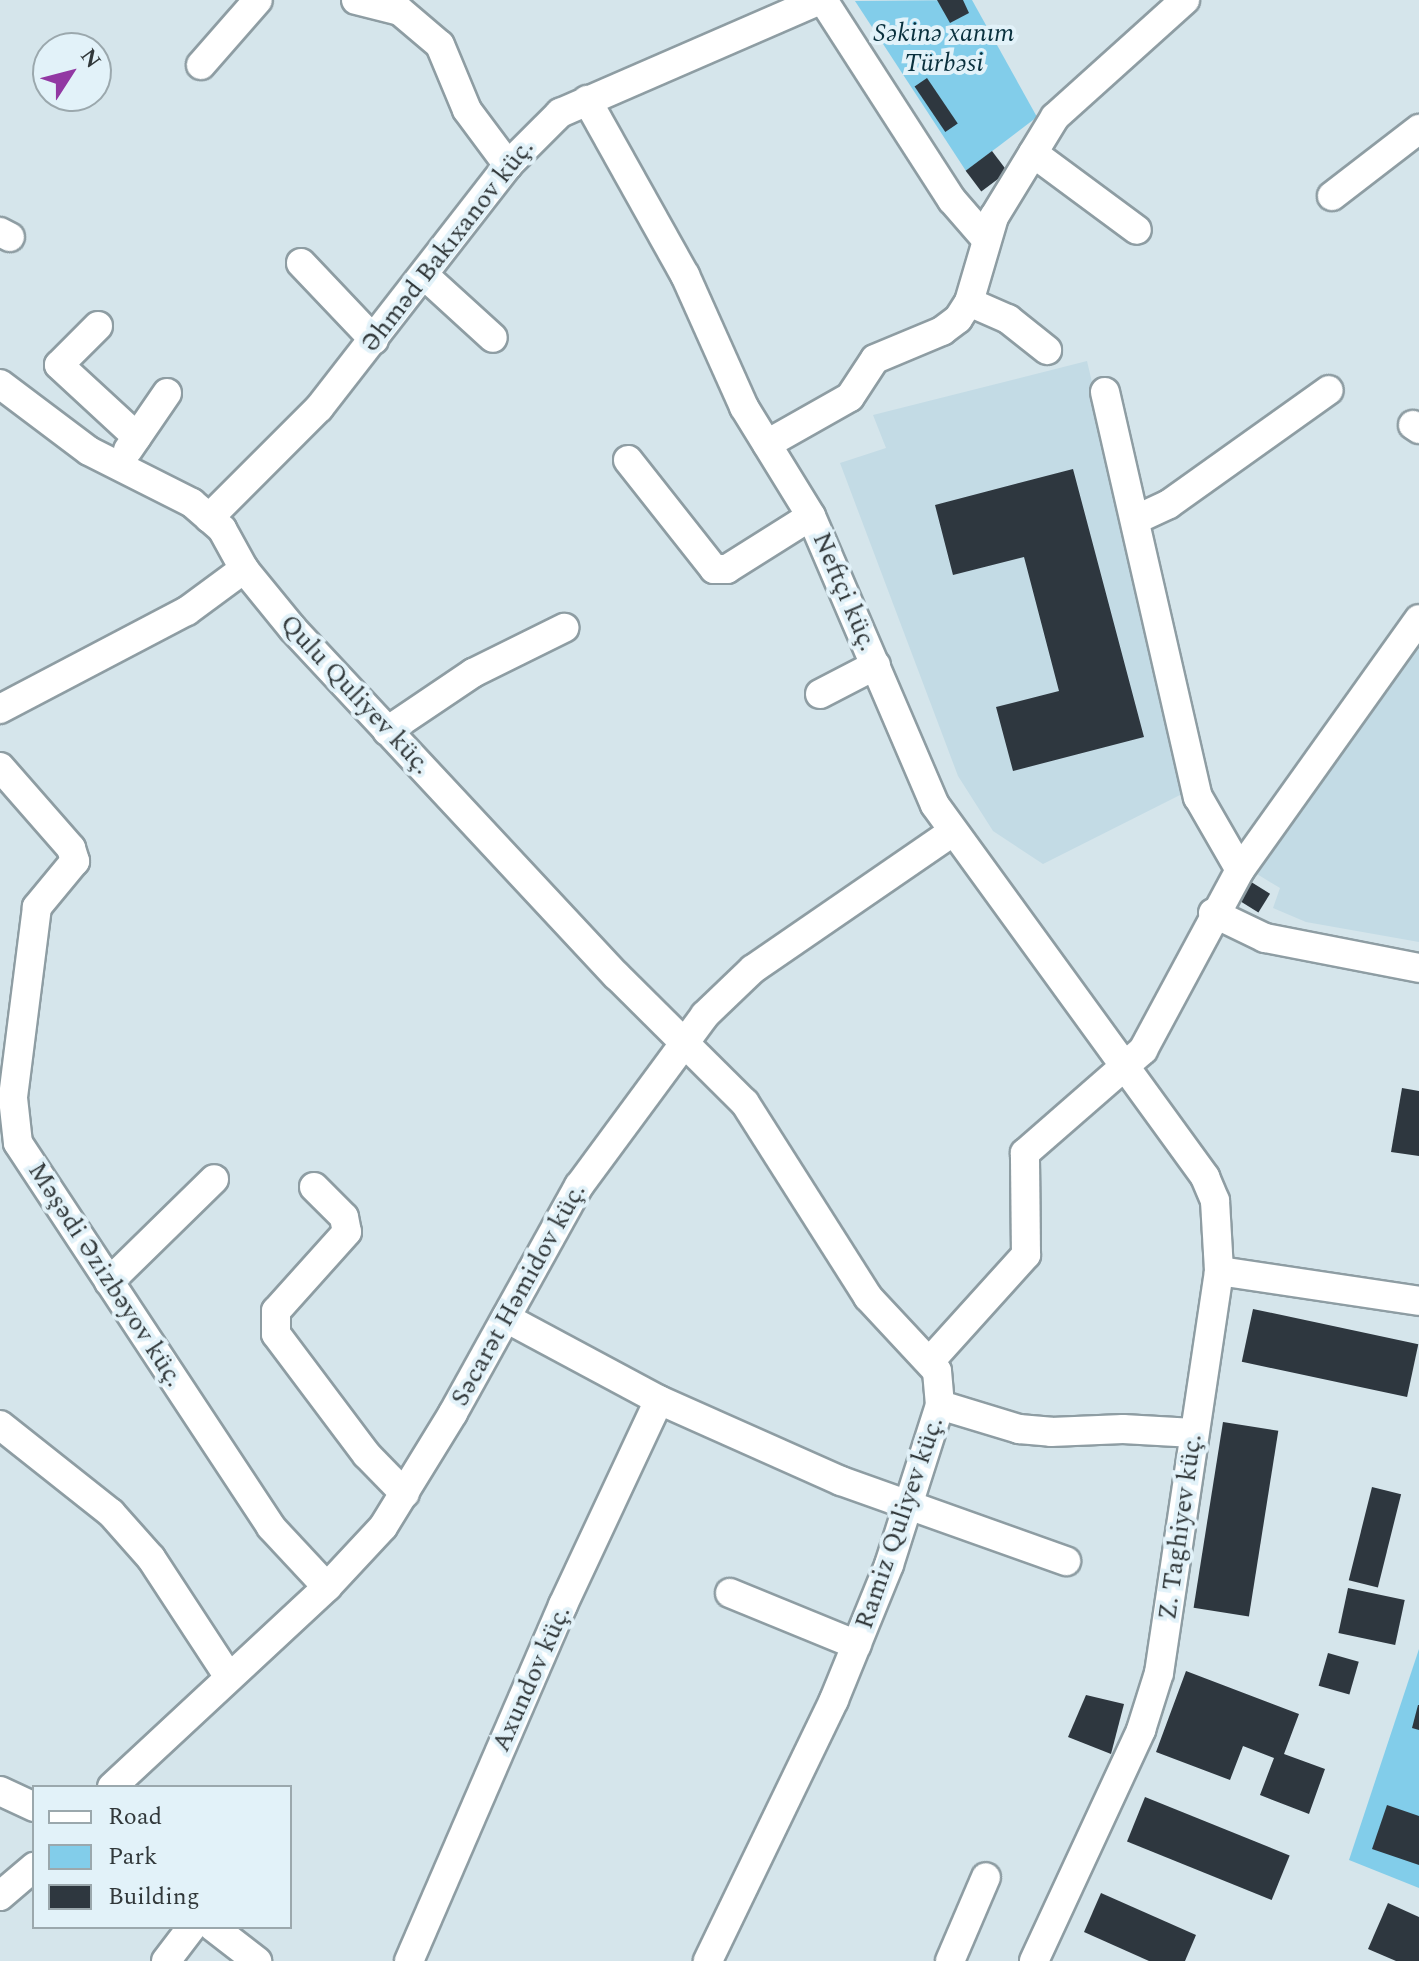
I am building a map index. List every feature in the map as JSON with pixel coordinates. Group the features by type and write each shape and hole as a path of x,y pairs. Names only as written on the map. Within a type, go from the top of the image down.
{"street":[{"path":"201,65 258,0"},
{"path":"356,0 400,11 440,45 467,110 508,165"},
{"path":"821,0 952,200 985,238"},
{"name":"Əhməd Bakıxanov küç.","path":"209,518 319,408 508,165 560,113 821,0"},
{"path":"767,444 850,397 875,359 942,331 969,302 985,238 1033,153 1070,101 1185,0"},
{"name":"Neftçi küç.","path":"587,100 685,275 744,407 811,516 951,833 1128,1066 1205,1177 1216,1210 1219,1271"},
{"path":"1332,196 1419,129"},
{"path":"1033,153 1137,230"},
{"path":"301,263 374,340"},
{"path":"424,275 493,338"},
{"path":"969,302 1008,319 1047,350"},
{"path":"98,326 59,365 137,437"},
{"name":"Qulu Quliyev küç.","path":"0,384 116,467 192,503 209,518 235,547 244,569 387,731 686,1044"},
{"path":"1137,519 1169,504 1329,390"},
{"path":"1105,392 1137,519 1198,797 1240,870"},
{"path":"116,467 167,393"},
{"path":"628,460 714,569 727,569 811,516"},
{"path":"0,709 187,611 244,569"},
{"path":"686,1044 760,1122 868,1297 931,1360 1026,1255 1025,1153 1128,1066 1155,1029 1213,913 1240,870 1419,619"},
{"path":"387,731 473,673 564,628"},
{"path":"820,694 876,665"},
{"name":"Məşədi Əzizbəyov küç.","path":"0,767 71,848 75,861 37,907 9,1149 109,1282 271,1527 327,1587"},
{"name":"Səcarət Həmidov küç.","path":"114,1785 327,1587 405,1494 579,1186 705,1015 753,969 951,833"},
{"path":"1213,913 1265,938 1419,968"},
{"path":"109,1282 214,1179"},
{"path":"314,1187 344,1217 347,1232 276,1311 276,1334 367,1455 405,1494"},
{"path":"1219,1271 1419,1301"},
{"name":"Z. Taghiyev küç.","path":"1034,1961 1151,1703 1219,1271"},
{"path":"506,1318 659,1400 909,1510 1066,1561"},
{"name":"Ramiz Quliyev küç.","path":"708,1961 857,1645 909,1510 940,1405 942,1387 931,1360"},
{"name":"Axundov küç.","path":"409,1961 563,1605 659,1400"},
{"path":"940,1405 1019,1429 1194,1433"},
{"path":"0,1425 111,1513 151,1558 229,1677"},
{"path":"730,1593 857,1645"},
{"path":"0,1791 32,1806"},
{"path":"0,1896 32,1869"},
{"path":"950,1961 986,1877"},
{"path":"166,1961 190,1929"},
{"path":"216,1929 257,1961"}],"shaded area":[{"path":"1087,361 1188,791 1043,864 993,831 958,776 840,463 886,448 873,415"},
{"path":"1419,639 1419,942 1306,922 1273,908 1280,888 1257,874"}],"green space":[{"name":"Səkinə xanım Türbəsi","path":"972,0 1037,117 966,171 855,1"},
{"path":"1419,1649 1419,1888 1349,1860"}],"building":[{"path":"937,0 963,0 969,13 950,23"},
{"path":"927,78 958,124 945,132 915,86"},
{"path":"992,151 1008,172 981,192 966,171"},
{"path":"1073,469 1144,737 1013,771 996,707 1059,691 1024,557 953,575 935,505"},
{"path":"1248,880 1270,894 1258,912 1236,899"},
{"path":"1402,1088 1419,1091 1419,1156 1391,1152"},
{"path":"1253,1309 1418,1344 1407,1397 1242,1362"},
{"path":"1223,1422 1278,1431 1249,1616 1194,1608"},
{"path":"1372,1487 1401,1494 1378,1587 1349,1580"},
{"path":"1348,1588 1405,1600 1395,1645 1338,1633"},
{"path":"1328,1653 1359,1662 1349,1695 1319,1686"},
{"path":"1186,1671 1299,1714 1284,1754 1325,1769 1309,1814 1260,1795 1274,1758 1243,1746 1230,1780 1156,1752"},
{"path":"1086,1695 1124,1704 1111,1754 1068,1737"},
{"path":"1419,1705 1419,1730 1412,1728"},
{"path":"1145,1797 1290,1855 1272,1900 1127,1842"},
{"path":"1387,1805 1419,1816 1419,1865 1372,1849"},
{"path":"1101,1893 1196,1935 1185,1961 1149,1961 1084,1932"},
{"path":"1388,1903 1419,1917 1419,1961 1396,1961 1368,1949"}]}
